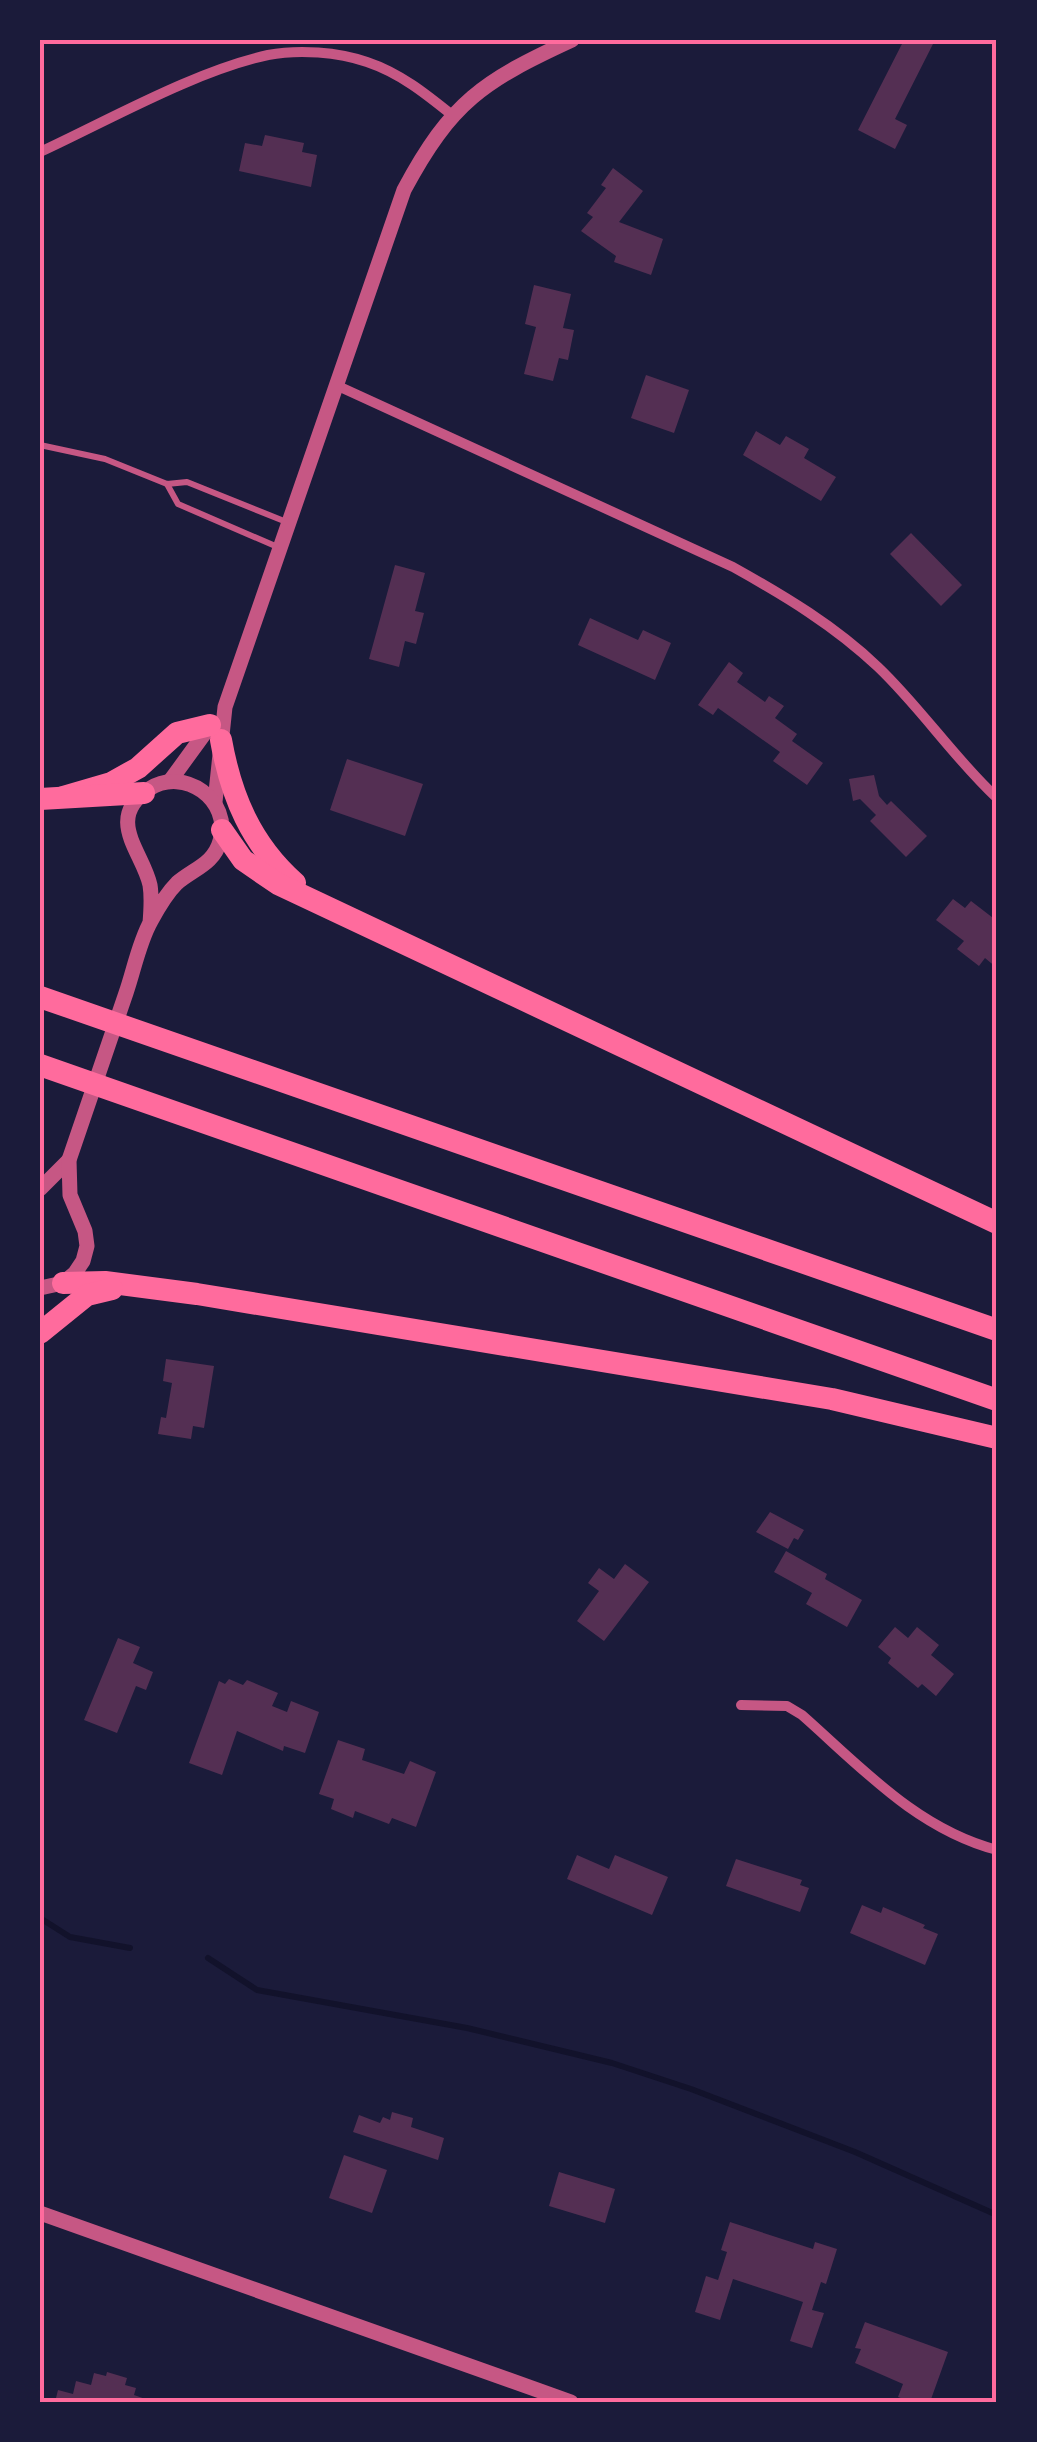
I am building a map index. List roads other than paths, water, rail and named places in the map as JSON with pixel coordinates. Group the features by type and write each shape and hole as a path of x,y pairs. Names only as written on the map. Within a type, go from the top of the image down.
{"highway":[{"path":"52,798 111,783 138,768 176,732 219,724 238,807 256,840 278,868 316,902"},
{"path":"52,798 144,793"},
{"path":"222,830 243,860 259,873 316,902 997,1223"},
{"path":"40,997 997,1330"},
{"path":"40,1064 997,1400"},
{"path":"48,1288 126,1285 832,1399 997,1438"},
{"path":"40,1333 87,1296 126,1285"}],"street":[{"path":"48,1288 83,1261 87,1246 70,1196 71,1153 150,923 178,882 215,854 222,830 215,802 219,724 404,190 425,150 452,115 508,70 572,40"},
{"path":"40,152 219,70 271,54 318,52 367,62 413,84 452,115"},
{"path":"338,386 733,567 795,602 880,669 997,798"},
{"path":"150,923 150,882 127,832 134,805 144,793 170,781 219,724"},
{"path":"170,781 196,786 215,802"},
{"path":"40,1189 71,1153"},
{"path":"741,1705 787,1706 909,1809 970,1843 997,1850"},
{"path":"40,2213 572,2402"}],"lane":[{"path":"40,444 105,459 168,484 188,482 291,524"},
{"path":"168,484 178,504 282,549"}],"waterway":[{"path":"40,1918 70,1937 130,1948"},
{"path":"208,1958 257,1990 467,2028 612,2063 855,2152 997,2215"}]}
